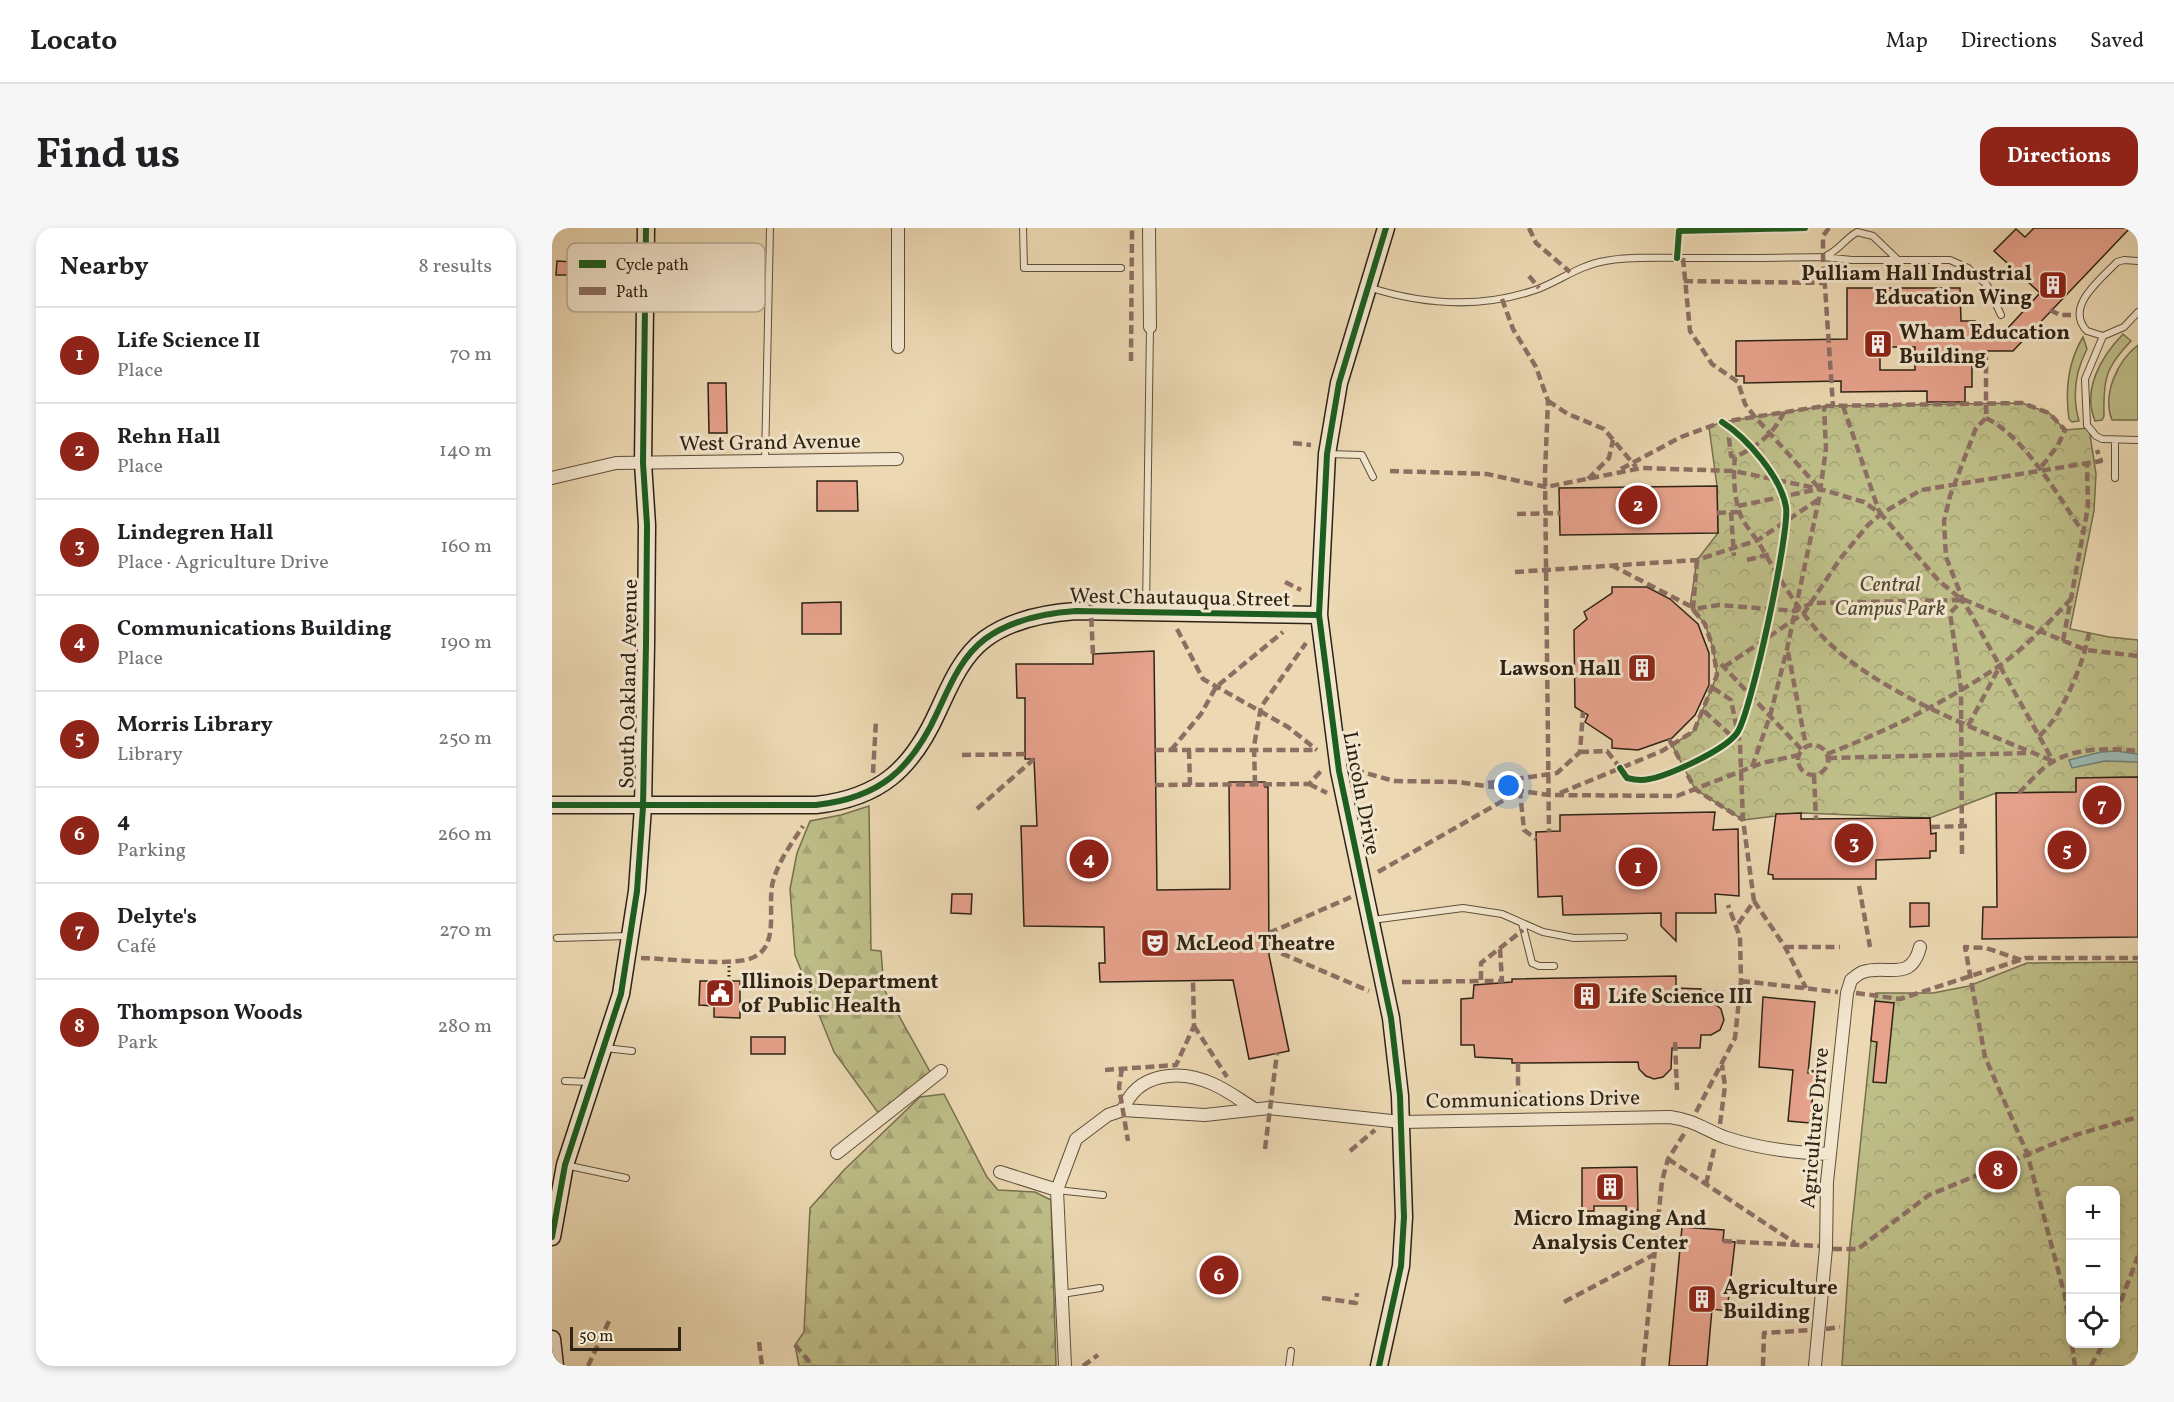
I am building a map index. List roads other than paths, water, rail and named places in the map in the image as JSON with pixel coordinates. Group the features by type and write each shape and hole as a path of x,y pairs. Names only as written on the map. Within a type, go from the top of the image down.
{"street":[{"name":"South Oakland Avenue","path":"646,228 646,243"},
{"path":"898,228 898,347"},
{"path":"1149,228 1150,327"},
{"name":"Lincoln Drive","path":"1378,1366 1401,1266 1404,1217 1397,1055 1372,920 1339,771 1319,615 1327,454 1339,383 1386,228"},
{"name":"South Oakland Avenue","path":"552,1237 565,1165 621,994 632,936 643,807 647,525 643,463 645,312"},
{"name":"West Grand Avenue","path":"552,478 616,463 897,459"},
{"name":"West Chautauqua Street","path":"552,805 643,807 816,805 846,802 883,784 914,756 930,729 949,685 985,639 1021,621 1056,612 1146,611 1319,615"},
{"name":"Agriculture Drive","path":"1815,1366 1826,1248 1830,1154 1851,980 1862,972 1895,972 1908,966 1917,959 1920,947"},
{"path":"837,1153 941,1071"},
{"path":"1065,1366 1057,1190 1076,1139 1108,1115 1123,1110 1128,1095 1136,1087 1163,1077 1212,1083 1253,1108"},
{"name":"Communications Drive","path":"1123,1110 1205,1115 1253,1108 1401,1122 1670,1117 1692,1120 1718,1134 1752,1145 1789,1152 1830,1154"},
{"path":"1000,1172 1057,1190"},
{"path":"552,1339 555,1366"}],"lane":[{"path":"765,462 770,228"},
{"path":"1023,228 1024,268 1120,268"},
{"path":"1823,257 1836,251 1848,237 1857,232 1873,236 1887,253 1898,260"},
{"path":"1368,287 1403,298 1436,303 1472,302 1502,299 1521,294 1539,288 1581,267 1617,259 1823,257 1950,260 1968,268 1987,285 2001,315"},
{"path":"2138,261 2116,262 2079,306 2081,325 2087,331 2103,336 2124,327 2138,312"},
{"path":"1146,611 1150,327"},
{"path":"2103,336 2085,379 2087,425 2096,436 2115,440 2138,440"},
{"path":"2115,440 2115,478"},
{"path":"1327,454 1362,455 1373,477"},
{"path":"1372,920 1463,908 1502,914 1544,932 1574,938 1624,937"},
{"path":"1522,923 1527,954 1532,963 1539,966 1554,966"},
{"path":"557,938 632,936"},
{"path":"605,1048 632,1051"},
{"path":"565,1081 592,1082"},
{"path":"565,1165 626,1178"},
{"path":"1057,1190 1103,1195"},
{"path":"1062,1294 1100,1288"},
{"path":"1289,1366 1291,1351"}],"water":[{"path":"2116,751 2138,754 2138,762 2105,761 2072,768 2069,760 2101,752"}],"place":[{"name":"Pulliam Hall Industrial Education Wing","path":"2053,285"},
{"name":"Wham Education Building","path":"1878,344"},
{"name":"Rehn Hall","path":"1638,505"},
{"name":"Lawson Hall","path":"1642,668"},
{"name":"Delyte's","path":"2102,805"},
{"name":"Lindegren Hall","path":"1854,843"},
{"name":"Morris Library","path":"2067,850"},
{"name":"Communications Building","path":"1089,859"},
{"name":"Life Science II","path":"1638,867"},
{"name":"McLeod Theatre","path":"1155,943"},
{"name":"Illinois Department of Public Health","path":"720,993"},
{"name":"Life Science III","path":"1587,996"},
{"name":"Thompson Woods","path":"1998,1170"},
{"name":"Micro Imaging And Analysis Center","path":"1610,1187"},
{"name":"4","path":"1219,1275"},
{"name":"Agriculture Building","path":"1702,1299"}],"park label":[{"name":"Central Campus Park","path":"1890,596"}]}
